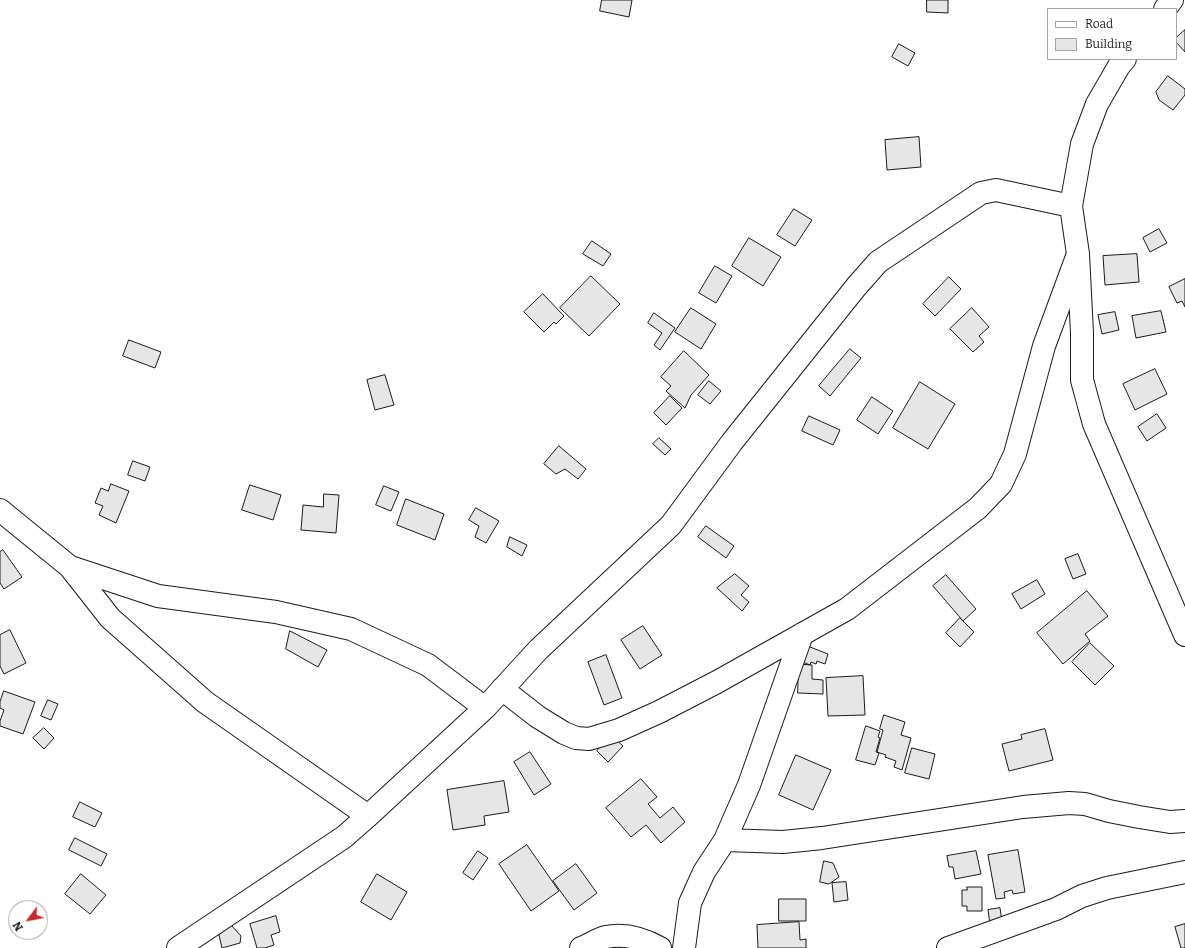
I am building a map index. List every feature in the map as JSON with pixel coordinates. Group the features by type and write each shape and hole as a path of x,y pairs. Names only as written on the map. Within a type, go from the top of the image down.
{"street":[{"path":"1166,8 1172,0"},
{"path":"1124,60 1119,66 1097,104 1082,144 1071,206 1078,254 1082,333 1082,380 1094,424 1185,635"},
{"path":"178,948 344,837 485,708 538,650 671,525 732,442 856,287 878,262 981,193 996,190 1071,206"},
{"path":"502,689 538,717 564,733 576,738 589,740 619,730 659,712 717,682 847,610 978,508 1001,484 1015,454 1044,346 1078,254"},
{"path":"2,515 70,567 110,618 205,702 368,816"},
{"path":"70,567 158,596 276,612 351,630 428,665 485,708"},
{"path":"684,948 690,903 704,872 725,840 750,785 802,634"},
{"path":"725,840 783,842 822,838 1023,807 1069,803 1085,804 1108,811 1170,822 1185,821"},
{"path":"948,948 1056,909 1089,894 1107,888 1185,872"},
{"path":"581,948 606,937 626,936 647,941 660,948"}],"building":[{"path":"602,0 632,0 629,17 600,11"},
{"path":"927,0 948,0 948,13 927,12"},
{"path":"1185,30 1185,52 1177,43 1177,37"},
{"path":"899,44 915,53 908,66 892,57"},
{"path":"1168,76 1185,89 1185,95 1173,110 1159,100 1156,92"},
{"path":"919,137 921,167 887,170 885,140"},
{"path":"794,209 812,220 795,246 777,235"},
{"path":"1159,229 1167,243 1150,252 1143,238"},
{"path":"749,238 781,257 763,286 732,266"},
{"path":"592,241 611,254 603,266 583,254"},
{"path":"1137,254 1139,282 1105,285 1103,256"},
{"path":"715,266 732,276 716,303 699,293"},
{"path":"591,276 620,304 589,336 560,308"},
{"path":"949,277 961,289 935,316 923,304"},
{"path":"1185,279 1185,307 1182,301 1177,303 1169,287"},
{"path":"543,294 564,316 556,324 554,322 544,332 524,312"},
{"path":"691,308 716,324 701,349 675,332"},
{"path":"972,308 989,327 979,336 984,342 973,352 950,329"},
{"path":"1161,311 1166,332 1136,338 1132,316"},
{"path":"1115,312 1119,330 1102,334 1098,315"},
{"path":"654,313 675,328 660,350 654,345 662,333 648,323"},
{"path":"129,340 161,352 155,368 123,356"},
{"path":"850,349 861,358 830,396 819,386"},
{"path":"684,351 709,375 691,395 685,408 666,391 671,386 661,377"},
{"path":"1155,369 1167,394 1135,410 1123,384"},
{"path":"385,375 394,405 375,410 367,380"},
{"path":"709,381 721,391 710,404 698,395"},
{"path":"920,382 955,404 928,449 893,428"},
{"path":"670,396 682,408 666,425 654,413"},
{"path":"872,397 893,411 878,434 857,420"},
{"path":"1157,414 1166,428 1147,441 1138,427"},
{"path":"809,416 840,430 833,445 802,431"},
{"path":"659,438 671,449 665,455 653,444"},
{"path":"559,446 586,469 578,479 565,469 556,474 544,464"},
{"path":"133,461 150,467 145,481 128,475"},
{"path":"111,484 129,491 116,523 99,515 103,506 95,503 101,488 108,491"},
{"path":"250,485 281,495 273,520 242,510"},
{"path":"384,486 399,492 391,511 376,505"},
{"path":"324,494 339,495 336,533 301,530 303,505 323,507"},
{"path":"406,499 444,514 435,540 397,525"},
{"path":"476,508 499,521 486,543 475,537 479,526 469,520"},
{"path":"706,526 734,546 726,558 698,537"},
{"path":"510,537 527,545 522,556 507,547"},
{"path":"3,550 22,577 4,589 0,583 0,552"},
{"path":"1078,554 1086,574 1073,579 1065,559"},
{"path":"735,574 749,586 741,595 749,602 742,611 717,588"},
{"path":"946,575 976,609 963,621 933,586"},
{"path":"1037,580 1045,594 1021,609 1012,594"},
{"path":"1087,591 1108,616 1085,634 1090,641 1063,664 1037,633"},
{"path":"960,618 974,632 960,647 946,633"},
{"path":"643,626 662,655 640,669 621,640"},
{"path":"10,630 26,663 4,674 0,666 0,635"},
{"path":"290,631 327,650 318,667 286,649"},
{"path":"1090,643 1114,666 1095,685 1072,662"},
{"path":"805,645 828,654 825,664 817,661 816,664 811,662 810,665 800,661"},
{"path":"606,655 622,698 604,705 588,662"},
{"path":"799,664 812,665 812,679 823,680 823,694 798,693"},
{"path":"863,676 865,715 828,716 826,678"},
{"path":"4,691 35,702 23,734 0,726 0,721 4,710 0,708 0,702"},
{"path":"48,700 58,704 51,720 41,716"},
{"path":"884,715 905,722 901,735 911,738 902,770 894,767 896,761 877,752 883,730 880,729"},
{"path":"866,726 880,731 878,737 880,738 876,752 879,753 875,765 856,760"},
{"path":"44,728 54,738 44,749 33,738"},
{"path":"1045,729 1053,760 1009,771 1002,744 1022,739 1021,735"},
{"path":"611,735 623,746 608,762 597,751"},
{"path":"912,748 935,754 929,779 905,773"},
{"path":"530,752 551,784 534,795 514,762"},
{"path":"796,755 831,770 813,810 779,795"},
{"path":"641,779 657,797 648,804 660,818 673,807 685,822 661,843 646,825 631,837 606,808"},
{"path":"504,781 509,812 484,816 485,825 453,830 447,790"},
{"path":"80,802 102,813 95,827 73,817"},
{"path":"75,838 107,854 101,866 69,850"},
{"path":"527,845 559,891 531,911 499,864"},
{"path":"1018,850 1025,892 1013,894 1012,890 1004,892 1005,898 996,899 988,855"},
{"path":"478,851 488,858 473,880 463,873"},
{"path":"976,851 981,874 955,879 953,867 949,867 947,856"},
{"path":"824,861 833,863 839,877 829,884 820,882"},
{"path":"576,864 597,893 574,910 553,881"},
{"path":"81,874 106,895 90,914 65,894"},
{"path":"377,874 407,892 391,920 361,902"},
{"path":"846,882 848,900 834,902 832,883"},
{"path":"967,887 982,887 982,911 967,911 967,906 962,906 962,890 967,890"},
{"path":"779,899 806,899 806,921 779,921"},
{"path":"1000,908 1002,922 990,924 988,910"},
{"path":"276,916 280,932 271,935 274,945 265,948 257,948 250,924"},
{"path":"799,922 800,940 806,939 806,948 758,948 757,925"},
{"path":"1185,924 1185,948 1181,948 1175,927"},
{"path":"231,925 241,936 240,943 222,948 219,935"}]}
